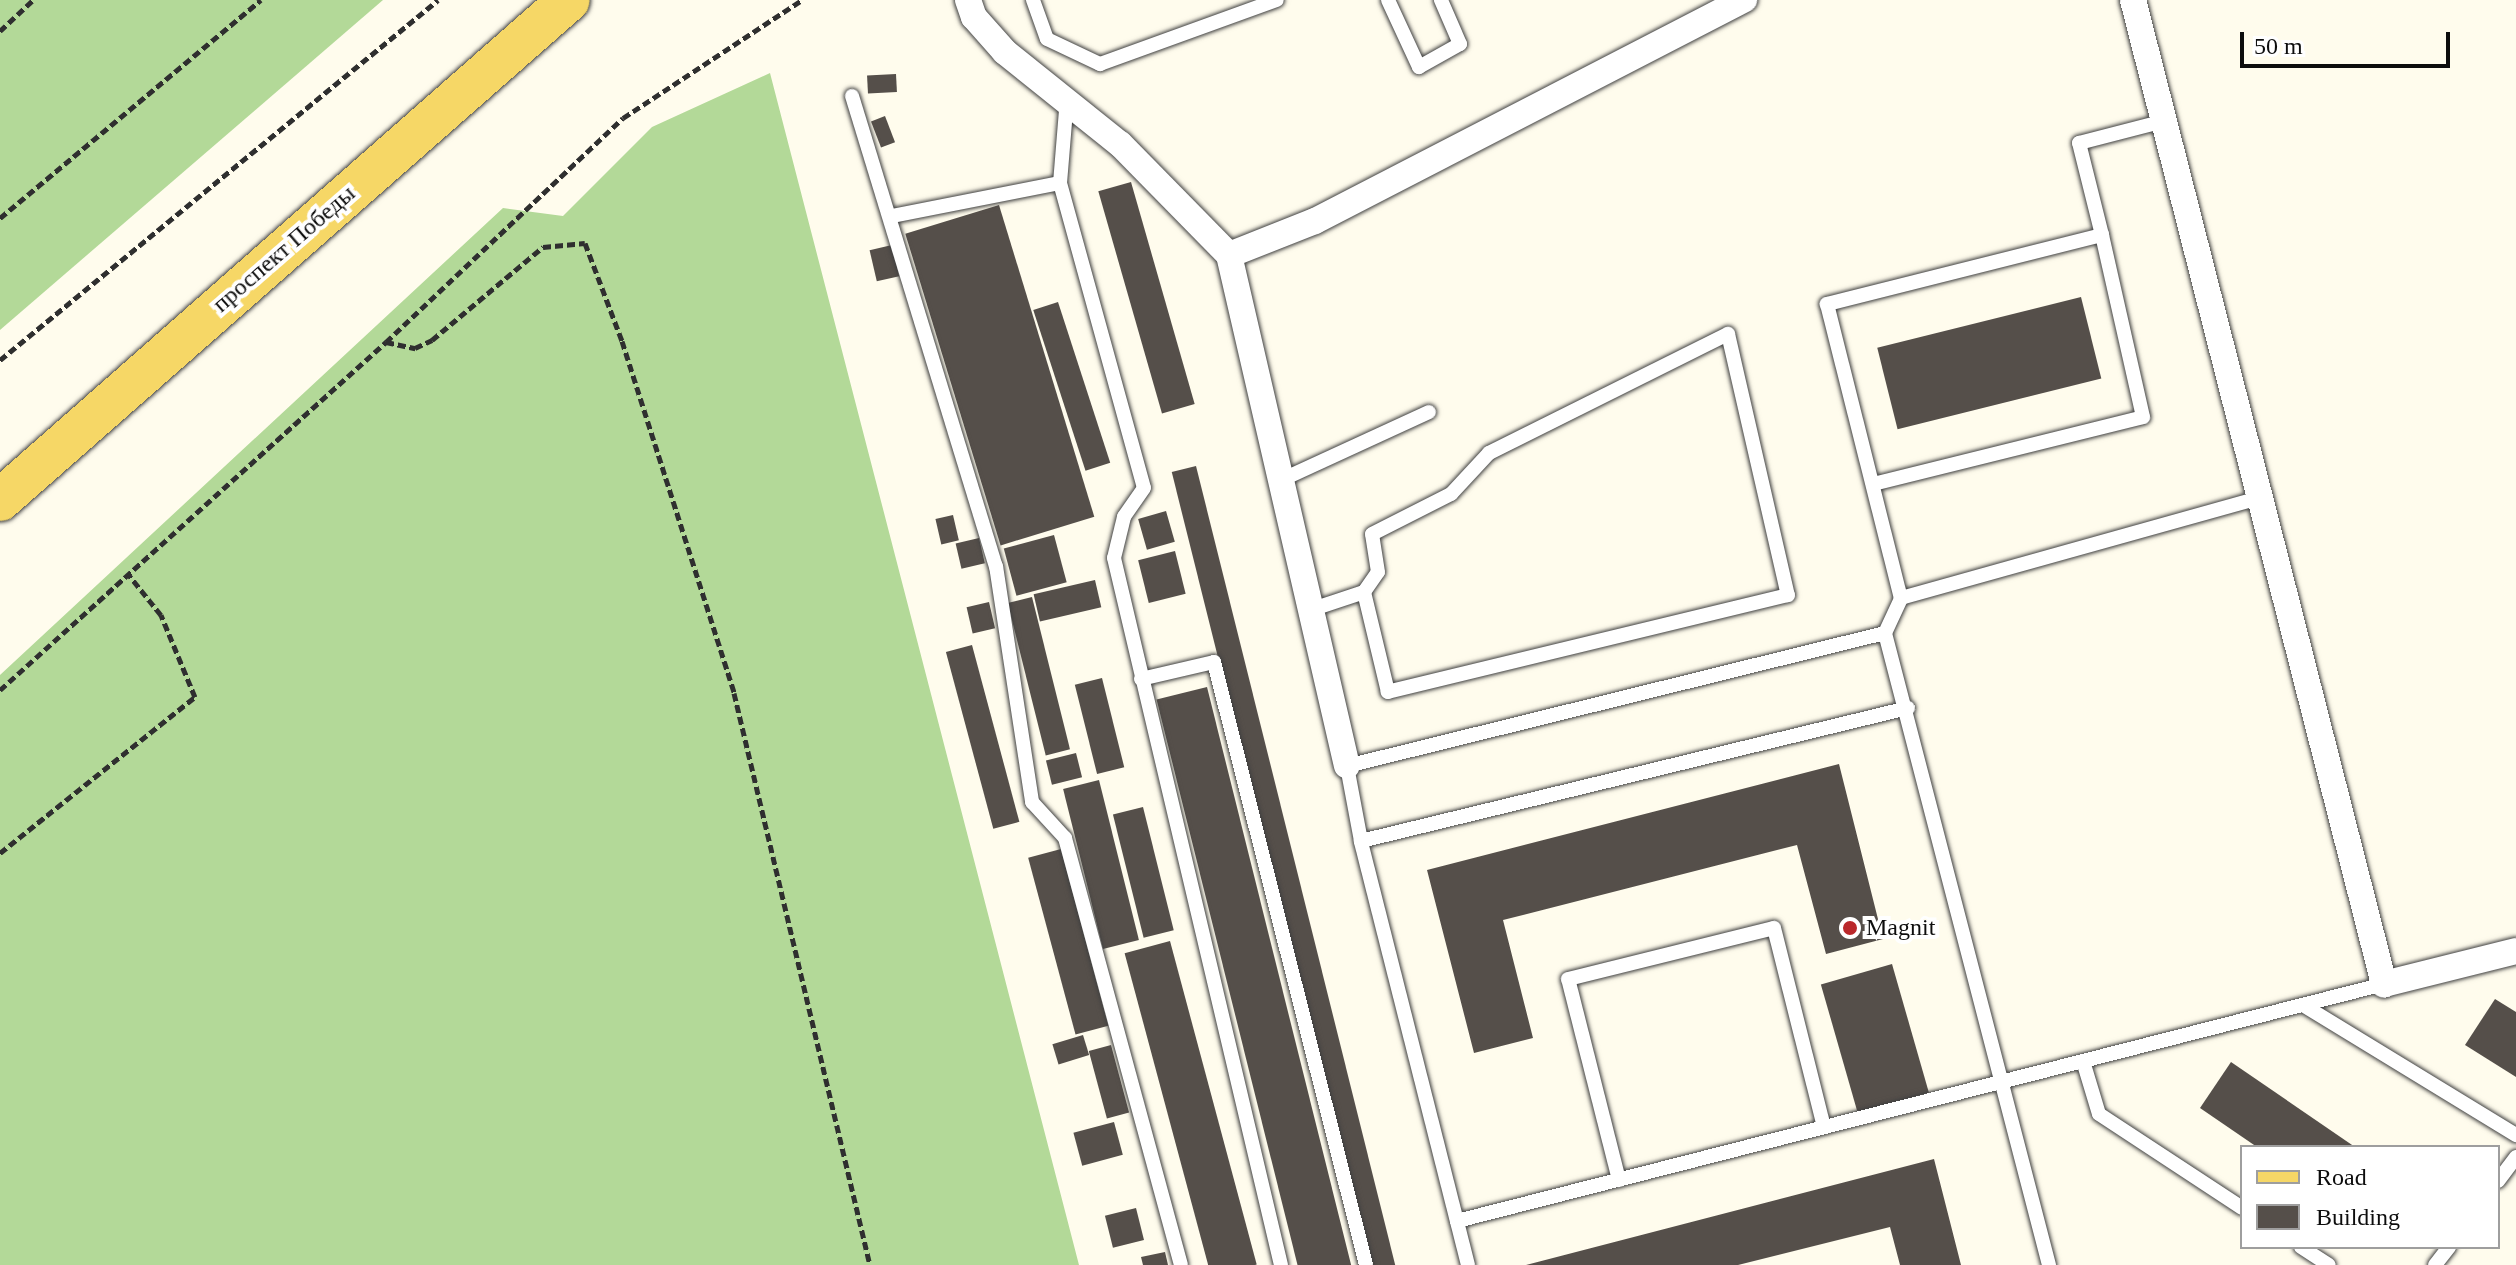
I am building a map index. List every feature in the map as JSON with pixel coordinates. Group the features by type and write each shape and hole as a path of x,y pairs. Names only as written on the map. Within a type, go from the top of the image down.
{"main road":[{"name":"проспект Победы","path":"0,500 569,0"}],"street":[{"path":"968,0 974,17 1005,52 1067,98 1229,255 1347,766"},
{"path":"1229,255 1315,221 1744,0"},
{"path":"2133,0 2384,984 2516,951"}],"lane":[{"path":"1033,0 1047,39 1100,64 1277,0"},
{"path":"1388,0 1419,67 1460,44 1441,0"},
{"path":"852,96 868,160 892,216 996,566 1032,802 1065,838 1181,1265"},
{"path":"1067,98 1060,183 1144,488 1124,517 1114,558 1281,1265"},
{"path":"1873,484 2143,417 2079,143 2164,121"},
{"path":"892,216 1060,183"},
{"path":"2049,1265 1908,708 1885,633 1901,598 1827,304 2102,235"},
{"path":"1310,610 1364,592 1378,572 1369,543 1377,528 1451,494 1489,453 1728,334 1788,595 1388,692 1364,592"},
{"path":"1279,481 1429,412"},
{"path":"1901,598 2260,498"},
{"path":"1468,1265 1361,841 1347,766 1885,633"},
{"path":"1141,679 1214,662 1366,1265"},
{"path":"1361,841 1908,708"},
{"path":"1619,1180 1568,979 1774,928 1824,1127"},
{"path":"1457,1221 2384,984"},
{"path":"2303,1005 2516,1135"},
{"path":"2083,1061 2099,1114 2240,1207"},
{"path":"2500,1178 2516,1157"},
{"path":"2304,1249 2329,1265"},
{"path":"2435,1265 2447,1249"}],"path":[{"path":"0,31 33,0"},
{"path":"0,218 261,0"},
{"path":"0,360 438,0"},
{"path":"0,690 386,342 623,118 802,0"},
{"path":"386,342 415,348 432,340 543,247 585,243 622,341 734,693 870,1265"},
{"path":"0,853 195,697 161,615 129,575"}],"green space":[{"path":"0,0 383,0 0,330"},
{"path":"770,73 1079,1265 0,1265 0,675 503,208 563,216 652,127"}],"building":[{"path":"896,74 897,92 868,93 867,76"},
{"path":"885,116 895,142 881,148 871,121"},
{"path":"1131,182 1195,404 1162,413 1098,191"},
{"path":"999,205 1094,517 1001,545 905,234"},
{"path":"892,245 899,276 877,281 870,250"},
{"path":"2081,297 2101,379 1898,429 1877,348"},
{"path":"1058,302 1110,463 1085,471 1033,310"},
{"path":"1196,466 1395,1265 1369,1265 1172,472"},
{"path":"1166,511 1175,542 1147,550 1138,519"},
{"path":"953,515 959,540 941,544 935,519"},
{"path":"1054,535 1067,582 1016,596 1004,548"},
{"path":"979,538 985,563 961,569 956,543"},
{"path":"1175,551 1186,594 1149,603 1138,560"},
{"path":"1095,580 1101,607 1040,621 1034,594"},
{"path":"1032,597 1070,749 1046,755 1008,603"},
{"path":"989,602 995,628 973,633 967,607"},
{"path":"972,645 1019,822 993,829 946,652"},
{"path":"1102,678 1124,767 1097,774 1075,685"},
{"path":"1207,687 1351,1265 1298,1265 1157,700"},
{"path":"1076,753 1082,777 1052,785 1046,760"},
{"path":"1839,764 1883,939 1826,954 1797,845 1503,920 1533,1038 1474,1053 1427,870"},
{"path":"1099,780 1139,940 1103,949 1063,789"},
{"path":"1143,807 1174,930 1144,938 1113,814"},
{"path":"1061,849 1108,1026 1076,1035 1028,858"},
{"path":"1170,941 1257,1265 1208,1265 1125,953"},
{"path":"1892,964 1929,1093 1858,1113 1821,984"},
{"path":"2495,999 2516,1012 2516,1077 2465,1045"},
{"path":"1083,1035 1089,1055 1059,1064 1052,1044"},
{"path":"1111,1045 1129,1113 1107,1119 1089,1051"},
{"path":"2231,1062 2352,1145 2254,1145 2200,1108"},
{"path":"1114,1122 1123,1155 1082,1166 1073,1133"},
{"path":"1934,1159 1961,1265 1900,1265 1890,1227 1738,1265 1526,1265"},
{"path":"1136,1208 1144,1240 1113,1248 1105,1216"},
{"path":"1165,1252 1168,1265 1143,1265 1141,1257"}],"place":[{"name":"Magnit","path":"1850,928"}]}
